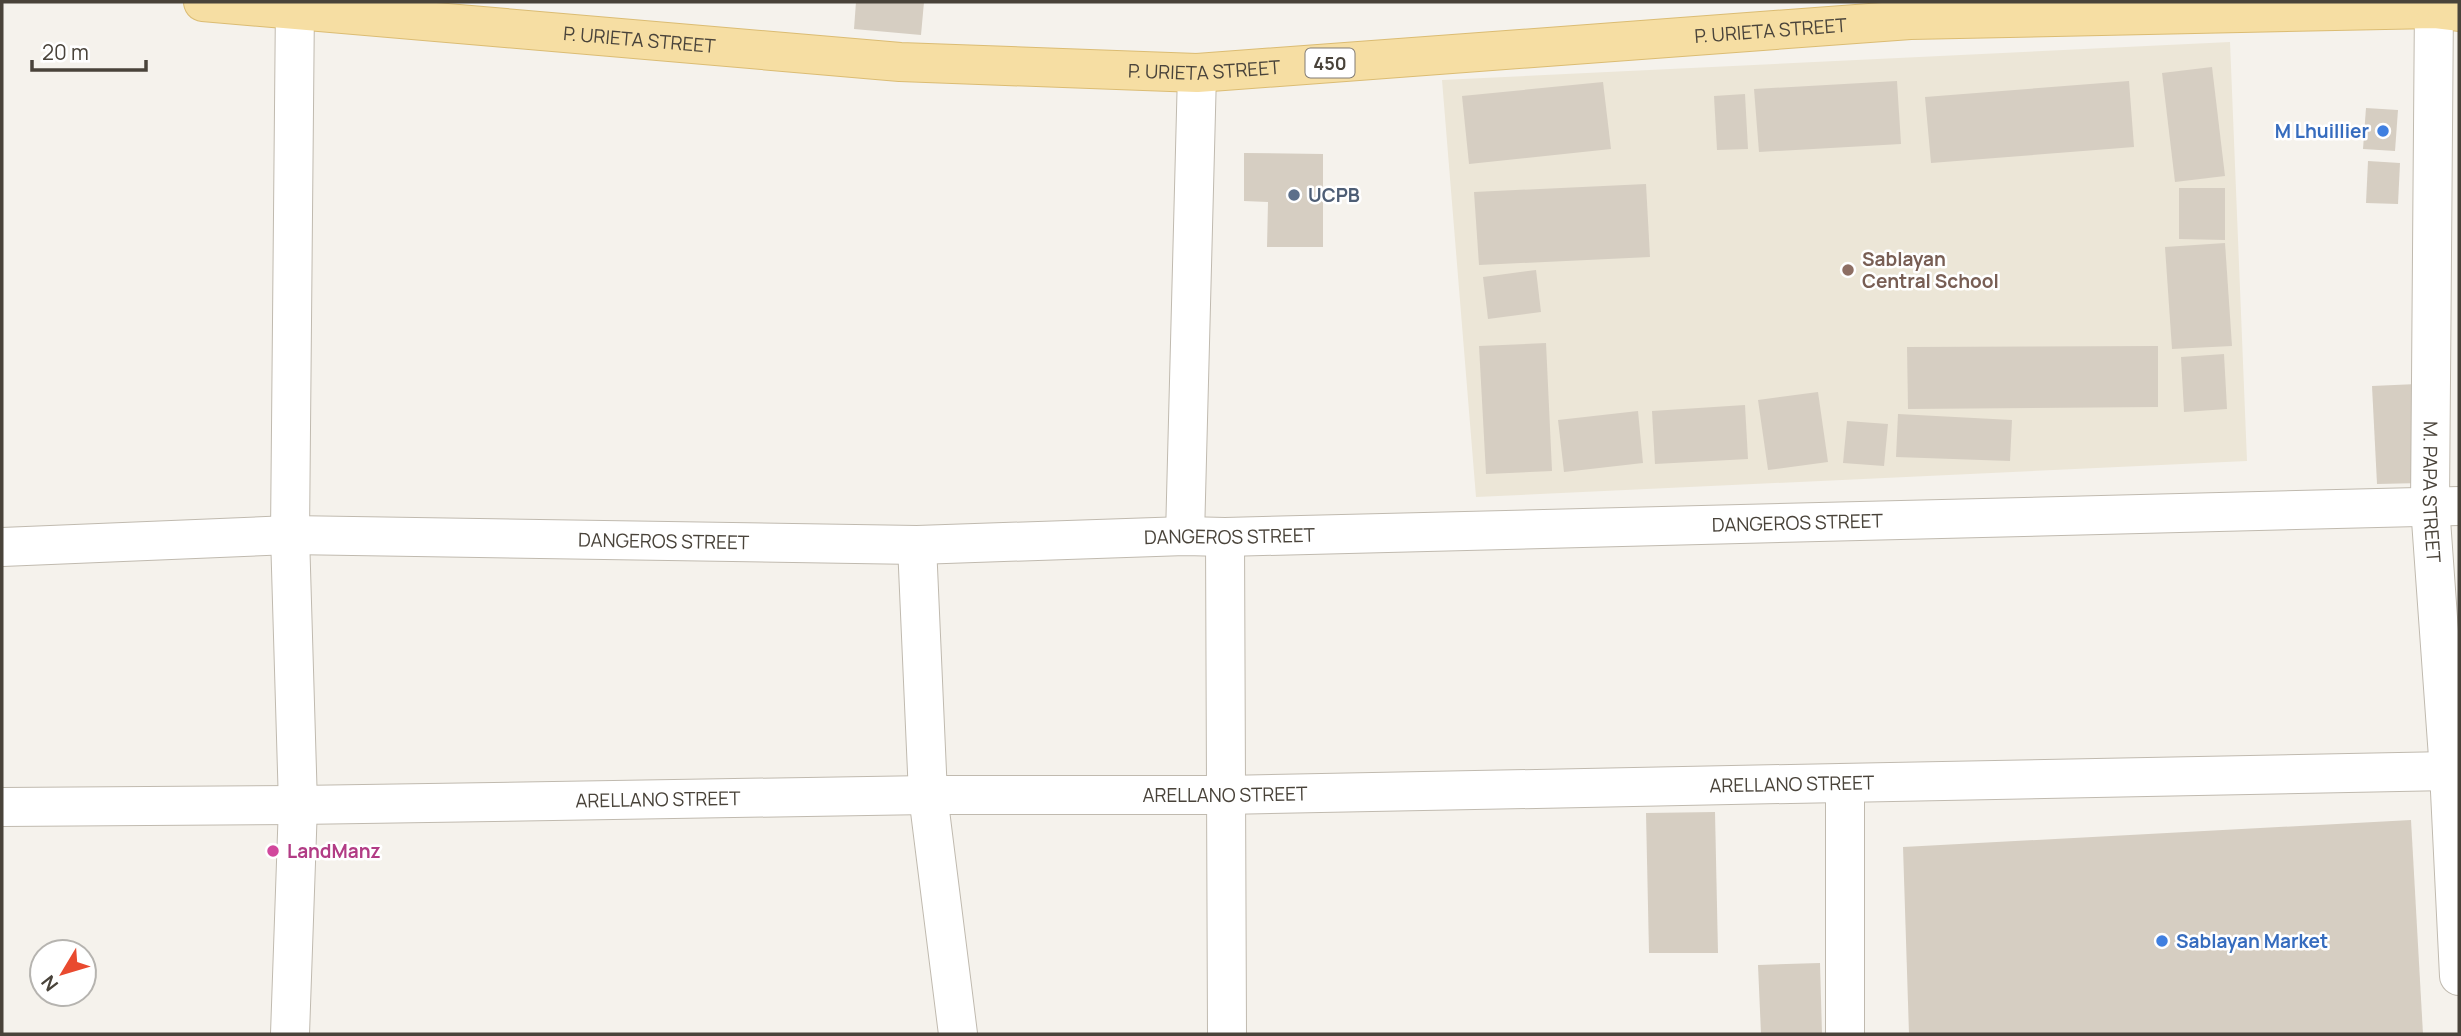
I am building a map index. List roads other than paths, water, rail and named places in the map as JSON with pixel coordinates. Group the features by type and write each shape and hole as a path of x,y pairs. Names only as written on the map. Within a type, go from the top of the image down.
{"main road":[{"name":"P. URIETA STREET","path":"203,2 295,5 900,62 1197,73 1910,20 2443,7"}],"street":[{"path":"290,1034 298,805 290,535 295,5"},
{"name":"M. PAPA STREET","path":"2443,7 2449,771 2459,976"},
{"path":"1185,536 1197,73"},
{"name":"DANGEROS STREET","path":"2,547 290,535 917,545 1185,536 2445,506"},
{"path":"1225,537 1227,1034"},
{"path":"917,545 928,795 958,1034"},
{"name":"ARELLANO STREET","path":"2,807 928,795 1225,795 2449,771"},
{"path":"1845,783 1845,1034"}],"place":[{"name":"M Lhuillier","path":"2383,131"},
{"name":"UCPB","path":"1294,195"},
{"name":"Sablayan Central School","path":"1848,270"},
{"name":"LandManz","path":"273,851"},
{"name":"Sablayan Market","path":"2162,941"}]}
